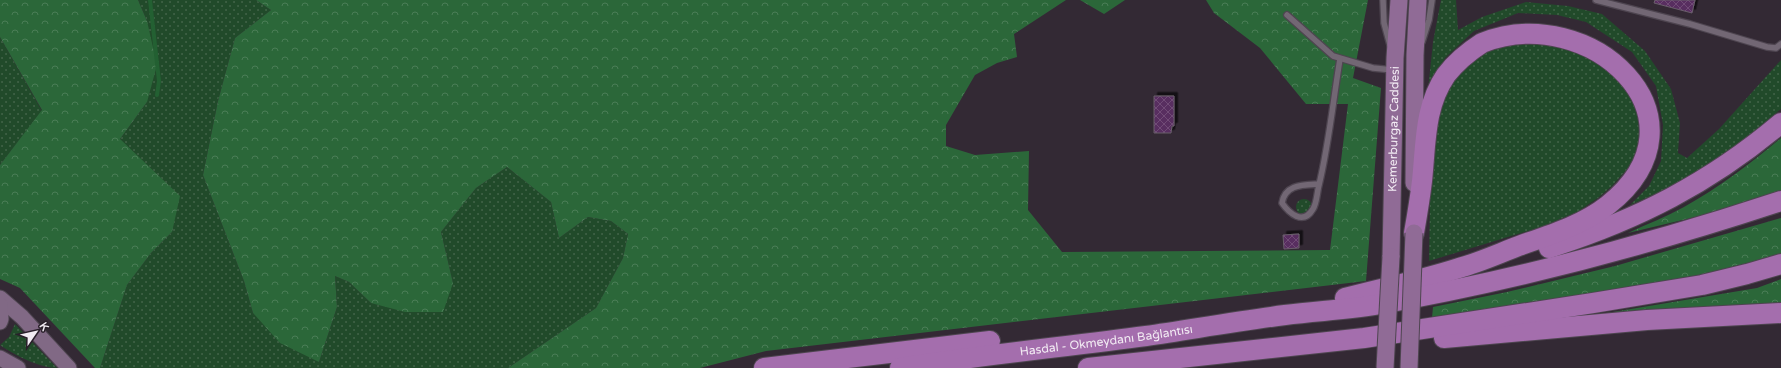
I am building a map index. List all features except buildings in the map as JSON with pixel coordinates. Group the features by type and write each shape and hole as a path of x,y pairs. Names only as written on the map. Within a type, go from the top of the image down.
{"highway":[{"path":"1312,312 1343,299 1460,268 1560,231 1585,219 1613,201 1630,184 1638,172 1650,139 1650,123 1647,106 1633,74 1621,59 1607,48 1569,30 1547,27 1525,28 1508,31 1491,38 1471,50 1457,62 1440,85 1429,112 1414,233"},
{"path":"1460,268 1485,265 1536,252 1609,228 1645,212 1671,199 1732,161 1781,123"},
{"path":"1312,312 1341,310 1375,305 1524,274 1610,253 1781,201"},
{"path":"1096,368 1353,339 1593,303 1702,285 1781,264"},
{"name":"Hasdal - Okmeydanı Bağlantısı","path":"900,368 991,354 1145,336 1312,312"},
{"path":"1353,339 1370,344 1647,320 1781,313"},
{"path":"764,368 1099,329 1121,330 1145,336"}],"main road":[{"name":"Kemerburgaz Caddesi","path":"1385,368 1391,257 1395,64 1399,0"},
{"name":"Kemerburgaz Caddesi","path":"1409,368 1414,233 1415,55 1418,0"},
{"path":"0,298 22,317 69,368"},
{"path":"0,305 2,319 0,322"},
{"path":"0,358 18,368"}],"lane":[{"path":"1287,15 1333,56 1373,68 1395,64 1384,23 1382,0"},
{"path":"1415,55 1423,41 1432,0"},
{"path":"1596,0 1690,24 1767,47 1776,48 1781,44"},
{"path":"1319,184 1301,185 1291,188 1283,196 1282,203 1294,216 1300,217 1307,215 1313,209 1319,184 1340,59"}],"green space":[{"path":"0,0 138,0 147,21 157,65 147,102 120,139 180,196 172,232 151,253 127,285 100,368 95,368 20,288 0,279 0,165 42,110 0,37"},
{"path":"138,0 256,0 271,10 235,38 218,101 203,175 244,281 253,313 319,362 337,307 335,276 349,282 371,303 453,283 441,232 476,188 507,167 551,202 559,238 588,217 611,221 628,234 623,258 596,308 508,368 100,368 127,285 151,253 172,232 120,139 147,102 147,21"},
{"path":"256,0 1066,0 1014,34 1017,57 997,63 975,75 946,125 946,146 975,155 1029,151 1028,210 1062,252 1330,250 1348,104 1306,104 1260,48 1214,13 1206,0 1368,0 1353,78 1381,88 1366,281 766,351 700,368 508,368 596,308 623,258 628,234 611,221 588,217 559,238 551,202 507,167 476,188 441,232 453,283 443,312 405,312 371,303 349,282 335,276 337,307 319,362 280,343 253,313 244,281 203,175 218,101 235,38 271,10"},
{"path":"1080,0 1125,0 1104,14"},
{"path":"1441,0 1456,0 1458,30 1482,17 1526,2 1568,6 1602,14 1645,51 1671,89 1680,123 1678,153 1687,158 1719,129 1781,60 1781,109 1731,151 1680,183 1630,205 1649,186 1661,161 1663,125 1656,86 1632,52 1586,22 1557,15 1518,13 1474,31 1445,58 1428,90 1433,42"},
{"path":"1528,35 1579,42 1633,90 1640,134 1635,155 1628,168 1612,186 1598,198 1577,212 1541,227 1429,261 1431,145 1448,81 1488,47"},
{"path":"0,37 42,111 0,165"},
{"path":"1781,138 1781,191 1716,212 1628,233 1677,211 1710,192"},
{"path":"1304,199 1311,204 1312,207 1307,214 1304,215 1297,210 1296,207 1301,200"},
{"path":"1781,218 1781,256 1700,279 1432,318 1433,307 1507,292 1615,266"},
{"path":"1781,279 1781,306 1607,313 1757,288"},
{"path":"15,324 57,368 43,366 27,360 0,345 9,337"}],"waterway":[{"path":"150,0 159,81 157,95"}]}
